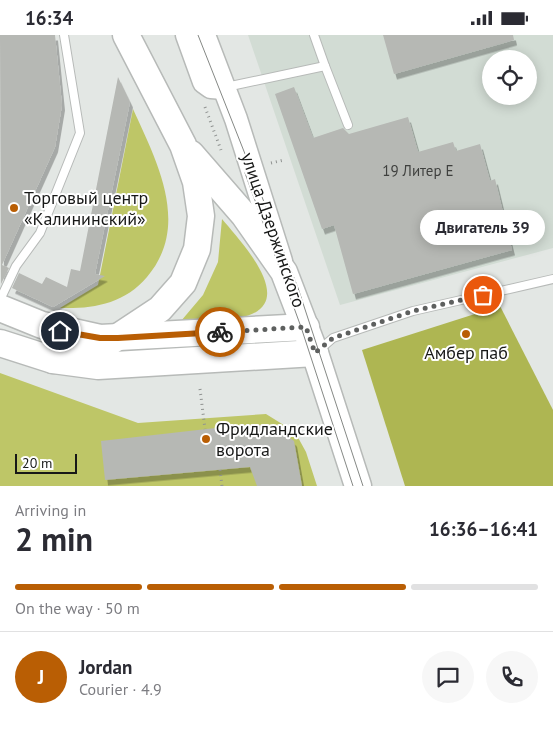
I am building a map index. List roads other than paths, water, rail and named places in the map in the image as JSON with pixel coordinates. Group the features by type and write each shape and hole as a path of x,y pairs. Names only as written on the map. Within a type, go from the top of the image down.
{"main road":[{"path":"53,361 95,352 160,309 183,283 197,249 201,216 196,183 183,145 126,35"},
{"path":"187,35 204,82 210,87 224,88"},
{"name":"улица Дзержинского","path":"204,35 252,169 284,272 315,353 358,486"},
{"path":"183,145 244,215 284,272"},
{"path":"0,308 60,331 100,338 306,327"},
{"path":"0,343 53,361 98,365 315,353"}],"lane":[{"path":"0,300 16,265 40,233 80,133 64,35"},
{"path":"314,35 348,125"},
{"path":"224,88 325,66"},
{"path":"315,353 333,338 413,311 553,279"}],"tram line":[{"path":"198,35 298,288 363,486"},
{"path":"245,173 301,327 353,486"}],"place":[{"name":"Торговый центр «Калининский»","path":"14,208"},
{"name":"Двигатель 39","path":"483,295"},
{"name":"Амбер паб","path":"466,334"},
{"name":"Фридландские ворота","path":"206,439"}]}
